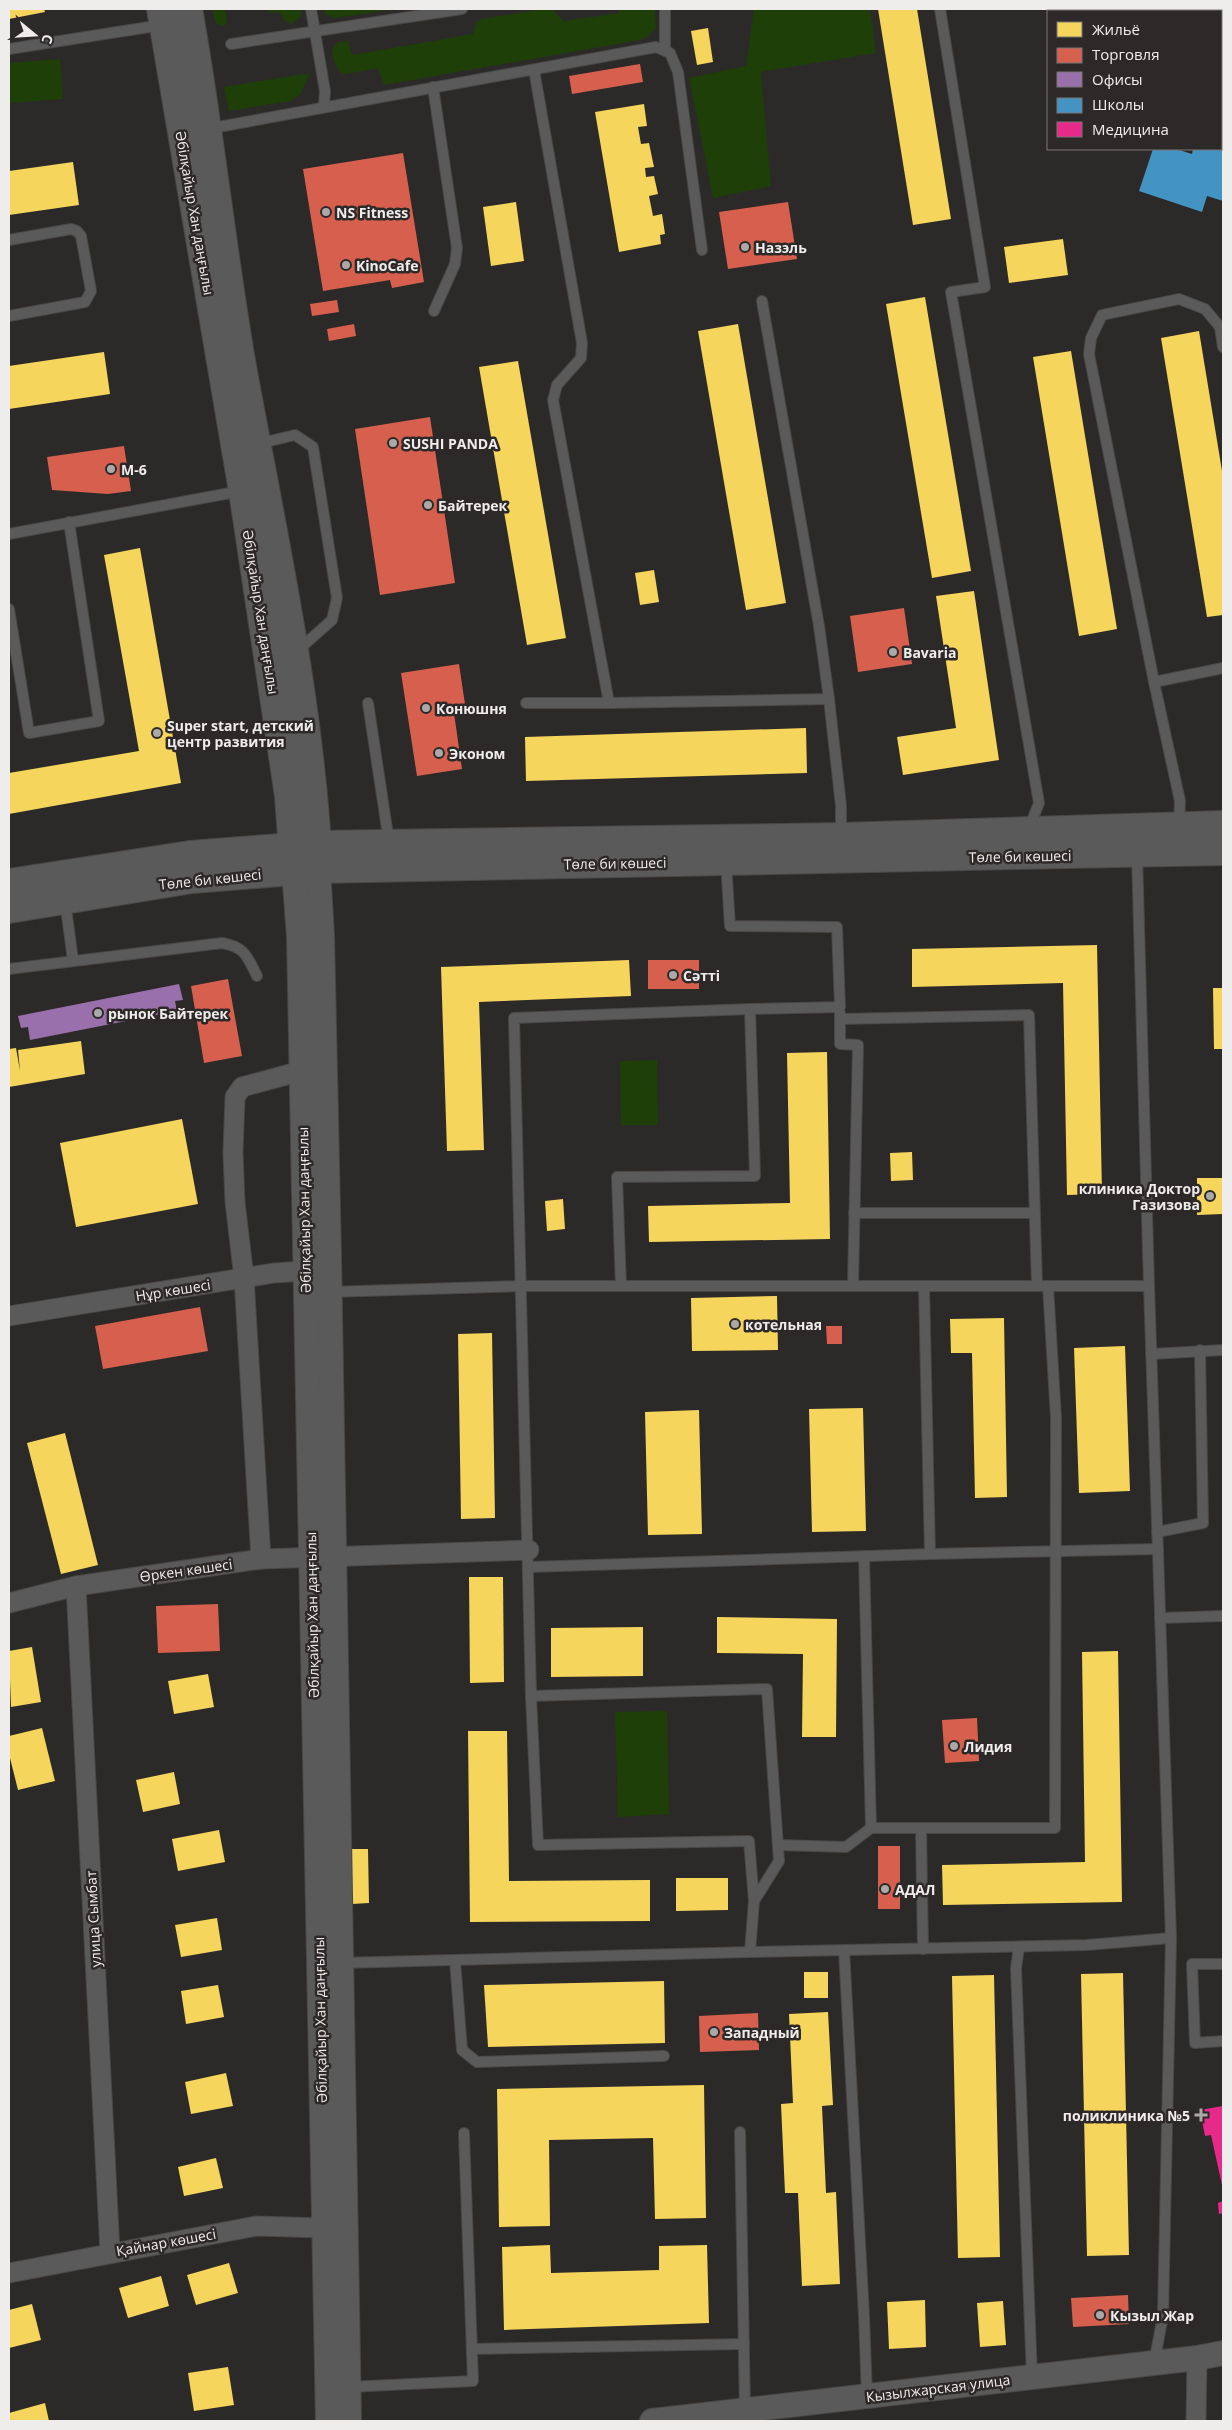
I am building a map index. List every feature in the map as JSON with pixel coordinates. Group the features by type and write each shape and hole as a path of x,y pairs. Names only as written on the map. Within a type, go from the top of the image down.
{"main road":[{"name":"Әбілқайыр Хан даңғылы","path":"176,18 253,489 289,796 305,858"},
{"name":"Әбілқайыр Хан даңғылы","path":"195,132 239,346 256,444 253,489 294,653 314,792 305,858"},
{"name":"Төле би көшесі","path":"9,909 390,843 841,836 1223,826"},
{"name":"Төле би көшесі","path":"9,883 190,855 305,858 726,861 1223,851"}],"street":[{"name":"Әбілқайыр Хан даңғылы","path":"305,858 298,936 311,1557 349,2421"},
{"name":"Әбілқайыр Хан даңғылы","path":"305,858 322,936 334,1558 330,1962 324,2228 328,2421"},
{"path":"260,1560 244,1278 234,1202 235,1097 237,1091 242,1087 301,1071"},
{"path":"305,1271 329,1292"},
{"name":"Нұр көшесі","path":"9,1316 244,1278 305,1271"},
{"name":"Өркен көшесі","path":"9,1603 76,1586 260,1560 311,1557 334,1558 365,1554 529,1559"},
{"name":"улица Сымбат","path":"76,1586 110,2252"},
{"name":"Қайнар көшесі","path":"9,2273 110,2252 256,2226 324,2228"},
{"name":"Кызылжарская улица","path":"652,2421 1197,2358 1223,2353"},
{"path":"1196,2421 1197,2358"}],"lane":[{"path":"311,9 325,91 324,106"},
{"path":"231,44 462,9"},
{"path":"665,9 665,51"},
{"path":"940,9 985,287 951,292 1039,803 1029,830"},
{"path":"9,49 176,18"},
{"path":"195,132 324,106 656,47 670,53 678,72 702,250"},
{"path":"534,70 582,343 581,358 557,385 553,400 609,703"},
{"path":"432,87 457,248 455,264 434,311"},
{"path":"9,240 71,229 77,231 81,236 91,291 85,302 9,316"},
{"path":"1179,826 1180,801 1154,682 1089,354 1091,338 1102,315 1179,299 1205,309 1220,327 1223,347"},
{"path":"762,301 819,626 829,699 840,806 841,836"},
{"path":"256,444 295,435 313,447 338,598 332,620 294,653"},
{"path":"9,534 253,489"},
{"path":"9,609 29,733 100,721 69,522"},
{"path":"1154,682 1223,668"},
{"path":"526,703 829,699"},
{"path":"368,703 390,843"},
{"path":"1137,853 1151,1354 1171,1938 1162,2316 1154,2363"},
{"path":"726,861 730,926 837,927 840,1044 858,1045 852,1286"},
{"path":"65,900 73,960"},
{"path":"9,969 222,943 236,945 247,955 257,976"},
{"path":"750,1952 754,1902 749,1841 538,1845 531,1696 514,1018 750,1009 840,1008"},
{"path":"621,1286 618,1177 755,1176 750,1009"},
{"path":"840,1019 1029,1015 1037,1286"},
{"path":"854,1213 1035,1213"},
{"path":"329,1292 522,1286 1149,1286"},
{"path":"924,1286 930,1554"},
{"path":"778,1845 846,1848 871,1828 1055,1828 1056,1418 1048,1286"},
{"path":"1157,1532 1202,1523 1200,1350"},
{"path":"1151,1354 1223,1350"},
{"path":"529,1559 864,1556 1158,1549"},
{"path":"864,1556 871,1828"},
{"path":"1160,1618 1223,1616"},
{"path":"531,1696 767,1688 779,1861 754,1902"},
{"path":"921,1828 923,1949"},
{"path":"330,1962 1019,1947 1087,1945 1171,1938"},
{"path":"1019,1947 1016,1968 1032,2377"},
{"path":"844,1950 864,2306 866,2396"},
{"path":"455,1960 462,2050 477,2062 664,2056"},
{"path":"1223,1964 1192,1964 1195,2042 1223,2041"},
{"path":"740,2132 745,2410"},
{"path":"348,2387 473,2381 464,2133"},
{"path":"472,2349 744,2344"}],"green space":[{"path":"199,9 203,9 220,110 217,111"},
{"path":"212,9 225,9 227,23 224,26 216,24"},
{"path":"268,9 300,9 301,16 292,24 286,22 279,12 269,13"},
{"path":"323,9 396,9 334,18 325,14"},
{"path":"542,9 553,10 563,21 619,13 619,9 655,9 656,28 649,36 640,40 384,85 378,68 346,74 340,72 334,62 332,50 338,42 348,41 352,55 473,34 476,22 482,19"},
{"path":"754,9 870,9 876,53 761,72 771,186 713,198 689,78 746,66"},
{"path":"60,59 63,99 9,103 9,63"},
{"path":"310,73 301,93 291,101 229,111 224,87"},
{"path":"657,1060 658,1125 621,1125 620,1061"},
{"path":"667,1711 669,1814 618,1817 615,1712"}],"building: Жильё":[{"path":"9,9 44,9 45,12 9,19"},
{"path":"878,9 917,9 951,219 913,225"},
{"path":"708,28 713,62 697,65 691,31"},
{"path":"644,104 647,126 638,127 641,144 649,143 654,167 645,168 646,177 654,176 658,194 649,196 653,216 662,214 665,234 660,235 661,244 619,252 595,112"},
{"path":"73,162 79,205 9,215 9,171"},
{"path":"516,202 524,261 491,266 483,207"},
{"path":"1063,239 1068,275 1009,283 1004,247"},
{"path":"925,297 971,571 932,578 886,304"},
{"path":"738,324 786,603 746,610 698,331"},
{"path":"1199,331 1223,477 1223,615 1207,617 1161,338"},
{"path":"1071,351 1117,629 1079,636 1033,357"},
{"path":"104,352 110,394 9,409 9,366"},
{"path":"518,361 566,638 527,645 479,367"},
{"path":"140,548 181,783 9,814 9,773 139,751 104,555"},
{"path":"654,570 659,602 640,605 635,573"},
{"path":"974,591 999,760 903,775 897,737 956,728 936,596"},
{"path":"806,728 807,773 526,781 525,737"},
{"path":"1097,945 1102,1194 1067,1195 1063,983 912,987 912,949"},
{"path":"629,960 631,996 479,1002 484,1150 447,1151 441,967"},
{"path":"1213,988 1223,988 1223,1049 1214,1049"},
{"name":"рынок Байтерек","path":"81,1041 85,1074 9,1087 9,1049 16,1048 20,1071 18,1050"},
{"path":"827,1052 830,1239 649,1242 648,1206 790,1203 787,1053"},
{"path":"182,1119 198,1204 76,1227 60,1143"},
{"path":"912,1152 913,1180 891,1181 890,1153"},
{"name":"клиника Доктор Газизова","path":"1197,1178 1223,1178 1223,1214 1197,1215"},
{"path":"563,1199 565,1229 547,1231 545,1201"},
{"name":"котельная","path":"777,1296 778,1350 692,1351 691,1298"},
{"path":"1004,1318 1007,1497 975,1498 972,1353 951,1353 950,1319"},
{"path":"492,1333 495,1518 461,1519 458,1334"},
{"path":"1125,1346 1130,1491 1079,1493 1074,1348"},
{"path":"863,1408 866,1531 812,1532 809,1409"},
{"path":"699,1410 702,1534 648,1535 645,1412"},
{"path":"65,1433 98,1565 61,1574 27,1443"},
{"path":"469,1577 503,1577 504,1682 470,1683"},
{"path":"717,1617 837,1619 836,1737 802,1737 803,1654 717,1653"},
{"path":"643,1627 643,1676 551,1677 551,1628"},
{"path":"32,1647 41,1702 11,1707 9,1651"},
{"path":"1118,1651 1122,1902 943,1905 942,1865 1085,1862 1082,1652"},
{"path":"208,1674 214,1707 174,1714 168,1681"},
{"path":"42,1728 55,1781 18,1790 9,1754 9,1736"},
{"path":"468,1731 507,1731 509,1881 650,1880 650,1921 470,1922"},
{"path":"174,1772 180,1804 143,1812 136,1780"},
{"path":"219,1830 225,1862 178,1871 172,1839"},
{"path":"351,1849 368,1849 369,1903 352,1904"},
{"path":"676,1878 728,1878 728,1910 676,1911"},
{"path":"217,1918 222,1950 181,1957 175,1925"},
{"path":"804,1972 828,1972 828,1998 804,1998"},
{"path":"1123,1973 1129,2255 1087,2256 1081,1974"},
{"path":"994,1975 1000,2257 958,2258 952,1976"},
{"path":"664,1981 665,2043 488,2047 484,1985"},
{"path":"218,1985 224,2017 186,2024 181,1991"},
{"path":"828,2012 833,2105 822,2106 826,2193 836,2192 840,2284 802,2286 798,2193 785,2193 781,2104 793,2103 789,2014"},
{"path":"226,2073 233,2106 191,2114 185,2082"},
{"path":"704,2085 706,2218 655,2219 653,2138 549,2140 550,2226 499,2227 497,2089"},
{"path":"216,2158 223,2188 184,2196 178,2167"},
{"path":"550,2245 551,2273 659,2270 659,2246 707,2245 709,2323 504,2330 502,2247"},
{"path":"229,2263 238,2293 196,2305 187,2275"},
{"path":"161,2276 169,2306 128,2318 119,2288"},
{"path":"925,2300 926,2347 889,2349 887,2302"},
{"path":"1003,2301 1006,2345 980,2347 977,2303"},
{"path":"32,2304 41,2340 9,2348 9,2310"},
{"path":"228,2367 234,2405 194,2411 188,2373"},
{"path":"45,2403 49,2421 9,2421 9,2413"}],"building: Торговля":[{"path":"640,64 643,82 572,94 569,76"},
{"path":"403,153 424,282 392,288 390,280 323,291 303,169"},
{"path":"788,202 797,259 728,269 719,212"},
{"path":"337,300 339,312 312,316 310,304"},
{"path":"354,324 356,336 329,341 327,329"},
{"path":"430,417 455,583 380,595 355,429"},
{"path":"124,446 131,491 108,494 52,490 47,457"},
{"path":"904,608 912,664 858,672 850,616"},
{"path":"459,664 466,711 454,713 462,769 417,776 401,673"},
{"name":"Cәтті","path":"648,960 699,960 699,989 648,989"},
{"path":"228,979 242,1056 204,1063 191,986"},
{"path":"200,1307 208,1351 103,1369 95,1326"},
{"path":"826,1326 842,1326 842,1344 827,1344"},
{"path":"218,1604 220,1651 158,1653 156,1606"},
{"path":"977,1718 979,1761 945,1763 942,1720"},
{"path":"878,1846 900,1846 900,1909 878,1909"},
{"path":"758,2013 759,2050 700,2052 699,2016"},
{"path":"1128,2295 1129,2324 1073,2327 1071,2298"}],"building: Офисы":[{"name":"рынок Байтерек","path":"179,984 183,1000 175,1001 177,1011 30,1040 28,1027 21,1028 18,1016"}],"building: Школы":[{"path":"1222,32 1223,201 1207,196 1202,212 1139,191 1153,150 1179,150 1192,154 1193,150 1222,150"}],"building: Медицина":[{"path":"1223,2106 1222,2185 1211,2135 1205,2136 1200,2110"},
{"path":"1223,2201 1223,2213 1219,2214 1218,2203"}],"place":[{"name":"NS Fitness","path":"326,212"},
{"name":"Назэль","path":"745,247"},
{"name":"KinoCafe","path":"346,265"},
{"name":"SUSHI PANDA","path":"393,443"},
{"name":"M-6","path":"111,469"},
{"name":"Байтерек","path":"428,505"},
{"name":"Bavaria","path":"893,652"},
{"name":"Конюшня","path":"426,708"},
{"name":"Super start, детский центр развития","path":"157,733"},
{"name":"Эконом","path":"439,753"},
{"name":"Cәтті","path":"673,975"},
{"name":"рынок Байтерек","path":"98,1013"},
{"name":"клиника Доктор Газизова","path":"1210,1196"},
{"name":"котельная","path":"735,1324"},
{"name":"Лидия","path":"954,1746"},
{"name":"АДАЛ","path":"885,1889"},
{"name":"Западный","path":"714,2032"},
{"name":"поликлиника №5","path":"1201,2115"},
{"name":"Кызыл Жар","path":"1100,2315"}]}
